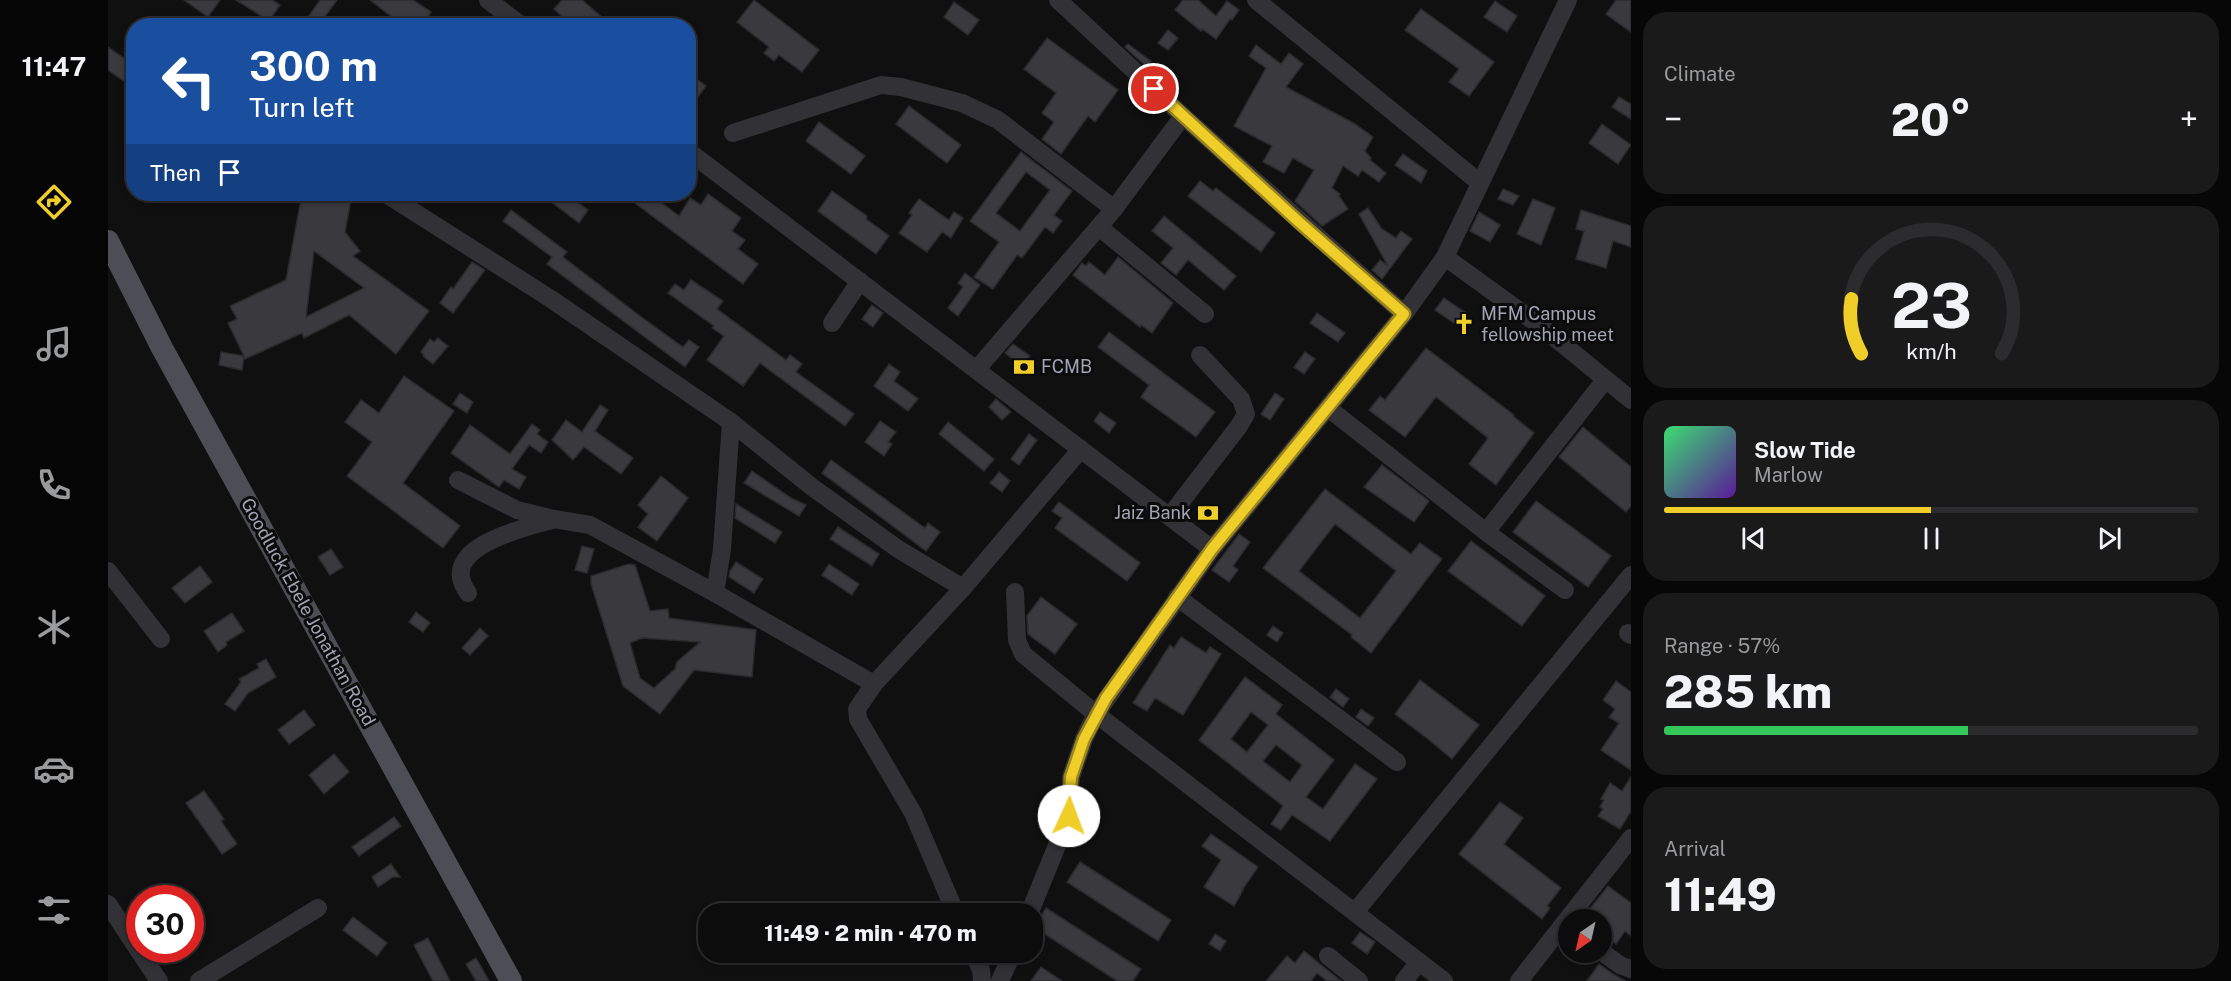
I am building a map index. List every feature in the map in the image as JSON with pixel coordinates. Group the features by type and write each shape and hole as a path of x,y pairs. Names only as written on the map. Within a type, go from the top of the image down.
{"main road":[{"name":"Goodluck Ebele Jonathan Road","path":"108,241 162,348 511,981"}],"street":[{"path":"488,0 512,18"},
{"path":"1058,0 1183,116 1404,314"},
{"path":"1256,0 1480,183"},
{"path":"1033,903 1069,816 1071,777 1084,739 1096,714 1212,549 1404,314 1445,257 1568,0"},
{"path":"733,134 881,85 901,87 962,103 998,120 1114,209"},
{"path":"977,369 1114,209 1183,116"},
{"path":"696,158 1212,549"},
{"path":"397,201 533,287 731,422 812,486 898,549 963,588"},
{"path":"1099,227 1205,314"},
{"path":"1445,257 1543,328 1631,400"},
{"path":"832,323 860,281"},
{"path":"1170,516 1246,414 1241,399 1200,355"},
{"path":"1486,532 1605,380"},
{"path":"1328,408 1564,590"},
{"path":"715,593 722,549 731,422"},
{"path":"951,903 913,813 856,715 859,704 874,684 963,588 1081,449"},
{"path":"458,480 517,510 590,525 874,684"},
{"path":"468,593 460,578 462,565 478,548 503,534 554,519"},
{"path":"108,572 161,639"},
{"path":"1354,912 1631,575"},
{"path":"1015,592 1017,640 1023,654 1096,714 1444,981"},
{"path":"1178,597 1397,762"},
{"path":"1580,909 1631,838"},
{"path":"108,904 159,981"},
{"path":"199,981 318,908"},
{"path":"1519,981 1558,937"},
{"path":"1328,956 1359,981"},
{"path":"1612,959 1631,969"},
{"path":"1404,981 1419,962"},
{"path":"978,963 982,981"},
{"path":"1006,978 1010,963"}],"building":[{"path":"184,0 220,0 208,17"},
{"path":"236,0 272,0 280,5 271,18 264,18"},
{"path":"320,0 337,0 324,18 308,18"},
{"path":"370,0 413,0 431,12 427,18 394,18"},
{"path":"562,0 582,0 603,18 564,18 554,9"},
{"path":"754,0 819,50 802,72 779,55 774,61 764,53 769,47 737,22"},
{"path":"1183,0 1198,0 1216,16 1227,1 1239,10 1216,39 1202,29 1201,31 1175,10"},
{"path":"1616,0 1631,0 1631,32 1606,14"},
{"path":"1495,1 1517,16 1507,32 1484,17"},
{"path":"954,2 979,20 968,35 944,17"},
{"path":"1421,9 1494,62 1469,96 1449,82 1459,69 1405,30"},
{"path":"1168,30 1178,38 1168,50 1158,43"},
{"path":"1047,38 1118,90 1095,122 1088,116 1061,154 1042,139 1054,122 1042,113 1056,93 1024,69"},
{"path":"1128,44 1151,61 1147,67 1125,47"},
{"path":"1256,45 1281,64 1289,53 1303,64 1286,87 1355,124 1373,137 1365,151 1371,158 1370,160 1386,173 1379,182 1362,170 1358,176 1343,166 1332,188 1340,194 1339,196 1348,209 1322,226 1295,201 1314,170 1293,158 1284,173 1263,162 1272,146 1234,126 1266,68 1249,56"},
{"path":"108,47 126,59 126,82 108,70"},
{"path":"696,78 706,86 696,99"},
{"path":"1619,97 1631,104 1631,119 1612,107"},
{"path":"909,106 961,145 947,163 896,124"},
{"path":"819,122 865,156 851,174 806,141"},
{"path":"1602,124 1631,145 1618,164 1589,143"},
{"path":"1021,152 1072,191 1054,215 1062,221 1053,233 1045,227 1022,258 1017,255 993,289 974,277 999,242 970,221","holes":["1026,172 1050,190 1020,231 996,213"]},
{"path":"1403,154 1427,171 1421,183 1395,165"},
{"path":"1200,181 1213,191 1216,188 1275,233 1261,252 1188,196"},
{"path":"1503,189 1519,196 1513,205 1498,199"},
{"path":"832,191 867,216 866,219 889,236 876,254 818,211"},
{"path":"708,194 741,218 732,231 745,240 738,249 758,264 743,284 632,201 659,201 679,216 688,201 695,201 701,205"},
{"path":"919,199 949,220 954,212 963,218 951,238 942,232 927,252 899,233 912,215 909,213"},
{"path":"1533,199 1555,208 1541,245 1517,234"},
{"path":"301,201 351,201 345,232 360,251 353,256 429,311 396,354 349,315 304,338 302,333 245,359 244,357 242,370 219,365 221,352 244,356 228,323 237,319 230,306 286,280","holes":["314,251 364,288 306,317"]},
{"path":"550,201 576,201 588,210 579,223"},
{"path":"1368,208 1381,228 1396,238 1401,231 1412,239 1382,279 1372,270 1380,260 1388,266 1359,214"},
{"path":"511,210 567,252 563,257 644,319 683,347 689,340 699,347 685,367 547,264 552,257 503,221"},
{"path":"1581,210 1631,226 1631,247 1613,241 1606,268 1576,259 1584,231 1576,229"},
{"path":"1479,212 1500,225 1490,242 1470,231"},
{"path":"1164,216 1236,276 1224,290 1188,260 1176,275 1161,263 1173,248 1152,231"},
{"path":"1118,257 1173,303 1152,333 1141,325 1140,327 1073,275 1082,263 1086,266 1089,262 1105,275"},
{"path":"472,262 485,270 453,313 440,303"},
{"path":"965,273 980,285 958,316 948,308 963,287 958,283"},
{"path":"691,280 723,301 717,309 786,360 790,355 802,364 796,372 854,414 845,426 760,363 743,386 707,360 724,336 712,328 714,326 668,293 675,284 684,290"},
{"path":"1444,298 1466,313 1457,325 1435,310"},
{"path":"872,305 883,313 873,327 862,319"},
{"path":"1317,313 1345,333 1338,342 1310,323"},
{"path":"1109,332 1215,412 1196,437 1141,397 1149,385 1098,347"},
{"path":"438,338 448,346 433,364 421,352 430,339 434,342"},
{"path":"1013,344 1030,356 1022,366 1005,353"},
{"path":"1426,348 1534,433 1496,485 1469,464 1488,438 1436,397 1405,437 1369,410 1380,396 1385,400"},
{"path":"1305,352 1315,359 1304,374 1294,367"},
{"path":"889,364 900,372 894,381 918,399 908,411 874,386"},
{"path":"404,376 454,411 403,483 460,526 443,548 347,476 372,442 345,422 361,400 379,413"},
{"path":"460,393 473,402 467,413 453,404"},
{"path":"1275,393 1284,399 1270,420 1261,414"},
{"path":"996,399 1011,412 1002,420 989,407"},
{"path":"600,405 608,410 595,431 633,458 621,474 584,447 573,460 552,440 566,420 582,432"},
{"path":"1100,412 1116,423 1109,433 1094,421"},
{"path":"880,421 896,432 888,442 892,444 884,456 865,442"},
{"path":"948,422 994,459 984,471 939,434"},
{"path":"532,424 540,430 537,434 548,442 541,453 529,445 512,469 526,477 519,489 504,480 499,487 451,453 470,425 510,454"},
{"path":"1583,427 1631,467 1631,506 1626,512 1559,457"},
{"path":"1029,434 1037,440 1019,465 1011,459"},
{"path":"831,460 925,528 928,523 940,532 926,551 822,473"},
{"path":"1382,465 1429,501 1414,522 1364,487"},
{"path":"752,471 791,498 806,505 799,516 744,483"},
{"path":"999,472 1010,481 1002,492 990,483"},
{"path":"661,476 688,498 657,541 638,527 648,514 638,505"},
{"path":"1325,489 1411,554 1420,543 1442,559 1371,653 1351,637 1352,635 1263,568","holes":["1335,524 1396,571 1360,618 1299,571"]},
{"path":"1536,501 1611,556 1588,587 1513,532"},
{"path":"1059,502 1140,563 1127,581 1055,528 1062,518 1052,511"},
{"path":"736,504 782,532 775,543 735,518"},
{"path":"838,527 879,554 872,566 830,539"},
{"path":"1239,534 1250,542 1233,566 1238,570 1229,582 1212,570"},
{"path":"1471,541 1545,596 1522,626 1448,571"},
{"path":"582,546 594,549 587,573 575,570"},
{"path":"331,549 343,567 330,575 318,557"},
{"path":"736,562 763,579 754,593 729,577"},
{"path":"629,564 635,565 650,611 668,609 669,618 756,630 752,677 694,670 660,714 623,686 591,584 591,576","holes":["642,638 700,642 677,662 675,669 654,688 640,678 630,643"]},
{"path":"829,564 859,584 852,595 822,575"},
{"path":"200,566 212,582 185,603 172,588"},
{"path":"1041,597 1077,624 1055,654 1028,634 1027,616"},
{"path":"416,612 430,623 423,632 409,622"},
{"path":"232,613 244,631 226,642 227,645 218,652 204,631"},
{"path":"1273,626 1283,633 1277,642 1267,635"},
{"path":"480,628 488,636 470,655 462,648"},
{"path":"1181,637 1206,653 1210,647 1221,654 1183,715 1155,698 1147,711 1133,703 1170,645 1174,648"},
{"path":"266,659 276,677 248,693 235,711 225,704 241,682 239,679 259,668 257,664"},
{"path":"1245,677 1282,705 1276,714 1334,760 1306,797 1323,809 1355,764 1377,779 1330,841 1292,815 1281,830 1271,824 1283,806 1199,740","holes":["1251,712 1268,725 1247,752 1231,739","1276,745 1302,765 1290,782 1263,761"]},
{"path":"1420,680 1479,725 1452,759 1395,714"},
{"path":"1616,681 1631,692 1631,770 1601,750 1619,723 1609,717 1615,709 1603,700"},
{"path":"1336,689 1349,699 1343,707 1330,697"},
{"path":"1361,709 1374,718 1368,726 1356,717"},
{"path":"304,710 315,725 289,744 278,730"},
{"path":"334,754 349,772 324,794 309,775"},
{"path":"1631,777 1631,811 1620,829 1598,816 1603,809 1600,807 1604,800 1601,799 1610,783 1622,791"},
{"path":"204,791 224,819 221,821 237,844 222,854 186,803"},
{"path":"1500,802 1523,818 1504,844 1561,888 1547,906 1550,908 1542,919 1459,854"},
{"path":"394,817 401,826 359,856 352,847"},
{"path":"1211,834 1258,867 1234,906 1204,887 1221,860 1202,846"},
{"path":"1080,862 1171,920 1158,941 1067,882"},
{"path":"391,864 400,877 393,877 378,887 372,877"},
{"path":"1608,886 1631,903 1631,936 1625,931 1616,944 1612,941 1612,909 1590,909"},
{"path":"1046,908 1141,969 1133,981 1117,981 1043,933 1043,913"},
{"path":"353,917 387,943 377,956 343,930"},
{"path":"1360,932 1375,942 1367,954 1352,943"},
{"path":"1215,934 1226,941 1220,951 1209,944"},
{"path":"428,938 450,981 433,981 414,945"},
{"path":"1304,951 1341,981 1327,981 1317,973 1311,981 1266,981 1287,956 1295,963"},
{"path":"476,958 489,981 476,981 466,964"},
{"path":"1599,964 1613,974 1625,981 1587,981"},
{"path":"1041,967 1062,981 1031,981"}],"place":[{"name":"MFM Campus fellowship meet","path":"1464,324"},
{"name":"FCMB","path":"1024,367"},
{"name":"Jaiz Bank","path":"1208,513"}],"route":[{"path":"1069,816 1071,777 1084,739 1106,698 1212,549 1404,314 1299,222 1154,89"}]}
